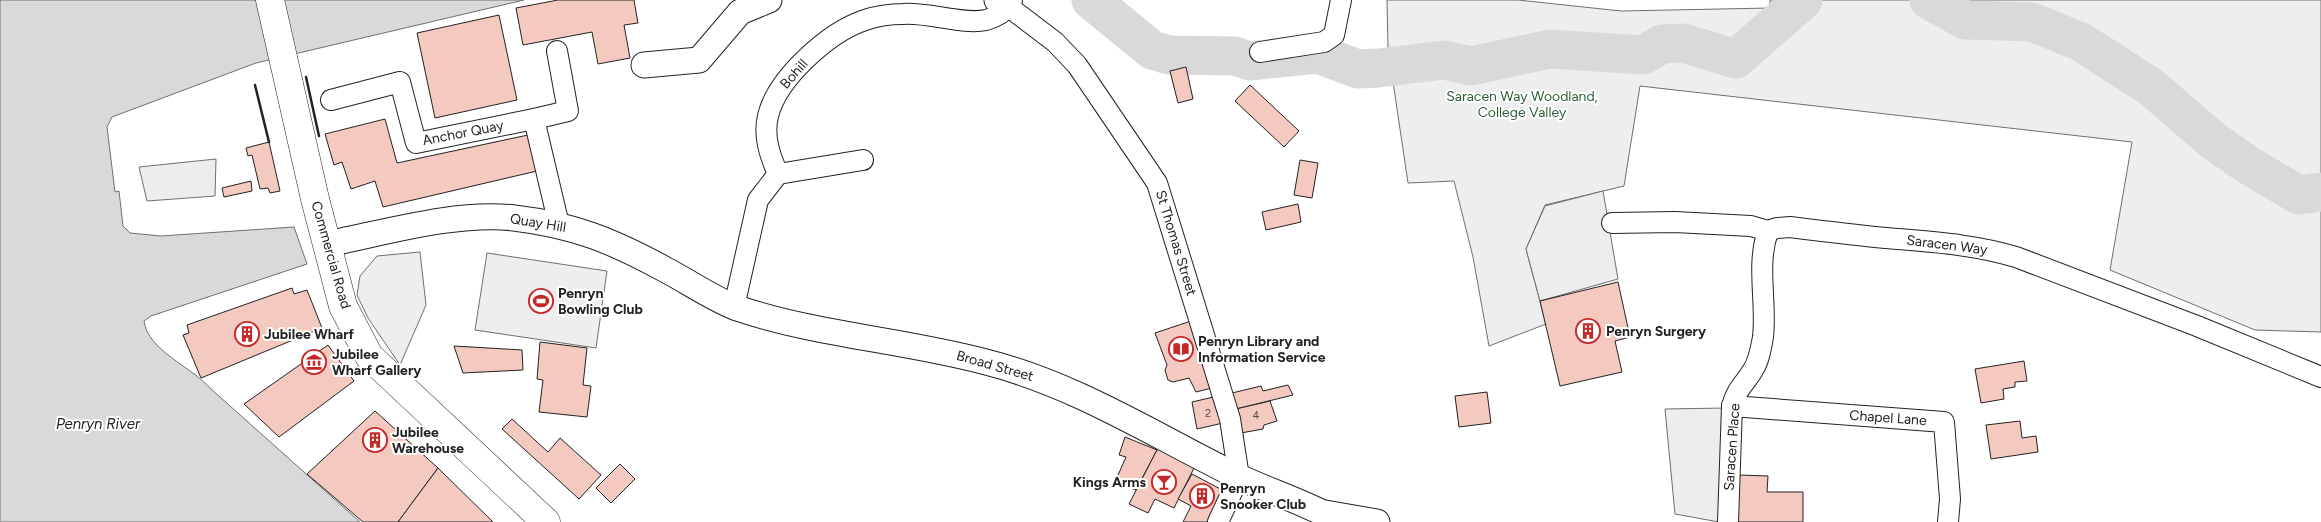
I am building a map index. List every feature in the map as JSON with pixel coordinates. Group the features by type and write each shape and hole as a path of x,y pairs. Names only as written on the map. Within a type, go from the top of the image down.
{"main road":[{"name":"Commercial Road","path":"270,0 343,306 369,356 546,522"}],"street":[{"path":"644,65 699,60 740,12 769,0"},
{"path":"1260,52 1324,42 1334,35 1341,0"},
{"name":"Bohill","path":"778,174 770,154 766,128 774,97 788,78 816,50 837,34 866,20 882,16 916,14 977,21 994,18 1006,2"},
{"name":"St Thomas Street","path":"1006,2 1055,42 1077,65 1157,183 1230,419 1239,477"},
{"path":"557,51 568,110 534,118 559,225"},
{"name":"Anchor Quay","path":"331,100 400,82 416,143 534,118"},
{"path":"734,307 758,200 778,174 863,160"},
{"name":"Quay Hill","path":"327,244 464,217 510,217 559,225 605,238 734,307"},
{"name":"Saracen Way","path":"1612,223 1676,222 1751,226 1768,231 1790,227 1885,238 1955,243 1989,249 2016,257 2197,326 2321,377"},
{"name":"Saracen Place","path":"1728,522 1732,406 1737,391 1754,369 1760,354 1764,298 1764,245 1768,231"},
{"name":"Broad Street","path":"734,307 778,321 920,346 978,360 1041,380 1162,436 1239,477 1332,518 1377,522"},
{"name":"Chapel Lane","path":"1732,406 1944,422 1950,499 1948,522"},
{"path":"1218,522 1239,477"}],"green space":[{"name":"Saracen Way Woodland, College Valley","path":"1387,0 1518,0 1621,11 1770,8 1770,0 2321,0 2321,332 2255,330 2110,270 2132,142 1640,86 1624,186 1545,205 1526,249 1546,324 1489,346 1473,257 1454,181 1408,183 1388,48"},
{"path":"420,252 426,305 400,365 368,318 357,295 360,276 377,256"},
{"name":"Penryn Bowling Club","path":"487,253 607,271 596,348 475,330"}],"shaded area":[{"path":"216,159 215,196 147,201 139,167"},
{"path":"1603,191 1618,279 1540,301 1526,249 1545,206"},
{"path":"1725,408 1719,522 1675,514 1665,409"}],"water":[{"name":"Penryn River","path":"0,0 524,0 256,63 112,117 107,127 115,192 119,191 123,226 130,233 161,236 294,227 307,264 151,316 144,321 147,332 162,350 203,381 360,522 0,522"}],"building":[{"path":"558,0 634,0 638,23 624,25 630,58 598,64 592,32 523,45 516,8"},
{"path":"499,15 517,100 435,118 417,33"},
{"path":"1186,67 1193,99 1178,103 1170,71"},
{"path":"1250,85 1299,131 1284,147 1235,101"},
{"path":"385,119 397,163 528,135 537,171 383,207 375,181 351,189 342,162 334,165 325,134"},
{"path":"269,142 280,191 270,193 268,188 260,189 252,155 248,156 246,148"},
{"path":"1300,160 1318,163 1312,198 1294,195"},
{"path":"251,181 252,191 224,197 222,188"},
{"path":"1298,204 1301,222 1266,230 1262,212"},
{"name":"Penryn Surgery","path":"1618,282 1630,337 1615,341 1622,372 1560,386 1540,301"},
{"name":"Jubilee Wharf","path":"292,288 294,294 307,290 322,328 201,378 183,335 189,333 187,325"},
{"name":"Penryn Library and Information Service","path":"1191,321 1212,388 1196,392 1189,378 1173,382 1168,380 1165,370 1167,365 1155,333"},
{"path":"540,342 587,348 583,385 591,386 587,417 539,412 543,380 537,379"},
{"name":"Jubilee Wharf","path":"328,345 354,381 279,437 244,404"},
{"path":"454,346 522,350 523,370 463,373"},
{"path":"2024,361 2027,381 2015,382 2015,387 2003,389 2004,399 1981,403 1975,369"},
{"path":"1288,385 1293,395 1236,409 1232,393 1261,386 1263,391"},
{"path":"1487,392 1491,423 1459,427 1455,396"},
{"path":"1218,396 1223,423 1197,429 1192,402"},
{"path":"1270,401 1277,421 1264,425 1263,429 1241,433 1236,409"},
{"name":"Jubilee Warehouse","path":"375,411 438,468 398,522 363,522 307,474"},
{"path":"512,419 548,452 560,438 601,475 579,499 502,429"},
{"path":"2020,421 2022,438 2036,436 2038,452 1991,459 1986,425"},
{"path":"1125,437 1157,450 1136,490 1115,482 1126,457 1119,455"},
{"name":"Kings Arms","path":"1158,448 1195,466 1174,508 1155,499 1148,513 1129,504"},
{"path":"620,464 635,479 611,503 596,488"},
{"path":"438,468 493,522 398,522"},
{"name":"Penryn Snooker Club","path":"1192,474 1226,492 1211,522 1183,522 1191,506 1178,499"},
{"path":"1738,475 1768,476 1767,492 1803,492 1803,522 1734,522"}],"waterway":[{"path":"1091,0 1152,50 1169,55 1235,56 1249,61 1318,54 1358,69 1444,60 1471,66 1550,49 1643,55 1662,44 1683,43 1736,59 1803,0"},
{"path":"1929,0 1965,20 2032,22 2081,42 2151,87 2211,139 2248,165 2299,195 2321,192"}],"wall":[{"path":"306,77 319,136"},
{"path":"255,85 269,142"}],"place":[{"name":"Penryn Bowling Club","path":"541,301"},
{"name":"Penryn Surgery","path":"1588,331"},
{"name":"Jubilee Wharf","path":"247,334"},
{"name":"Penryn Library and Information Service","path":"1181,349"},
{"name":"Jubilee Wharf Gallery","path":"314,362"},
{"name":"Jubilee Warehouse","path":"375,440"},
{"name":"Kings Arms","path":"1164,482"},
{"name":"Penryn Snooker Club","path":"1202,496"}]}
